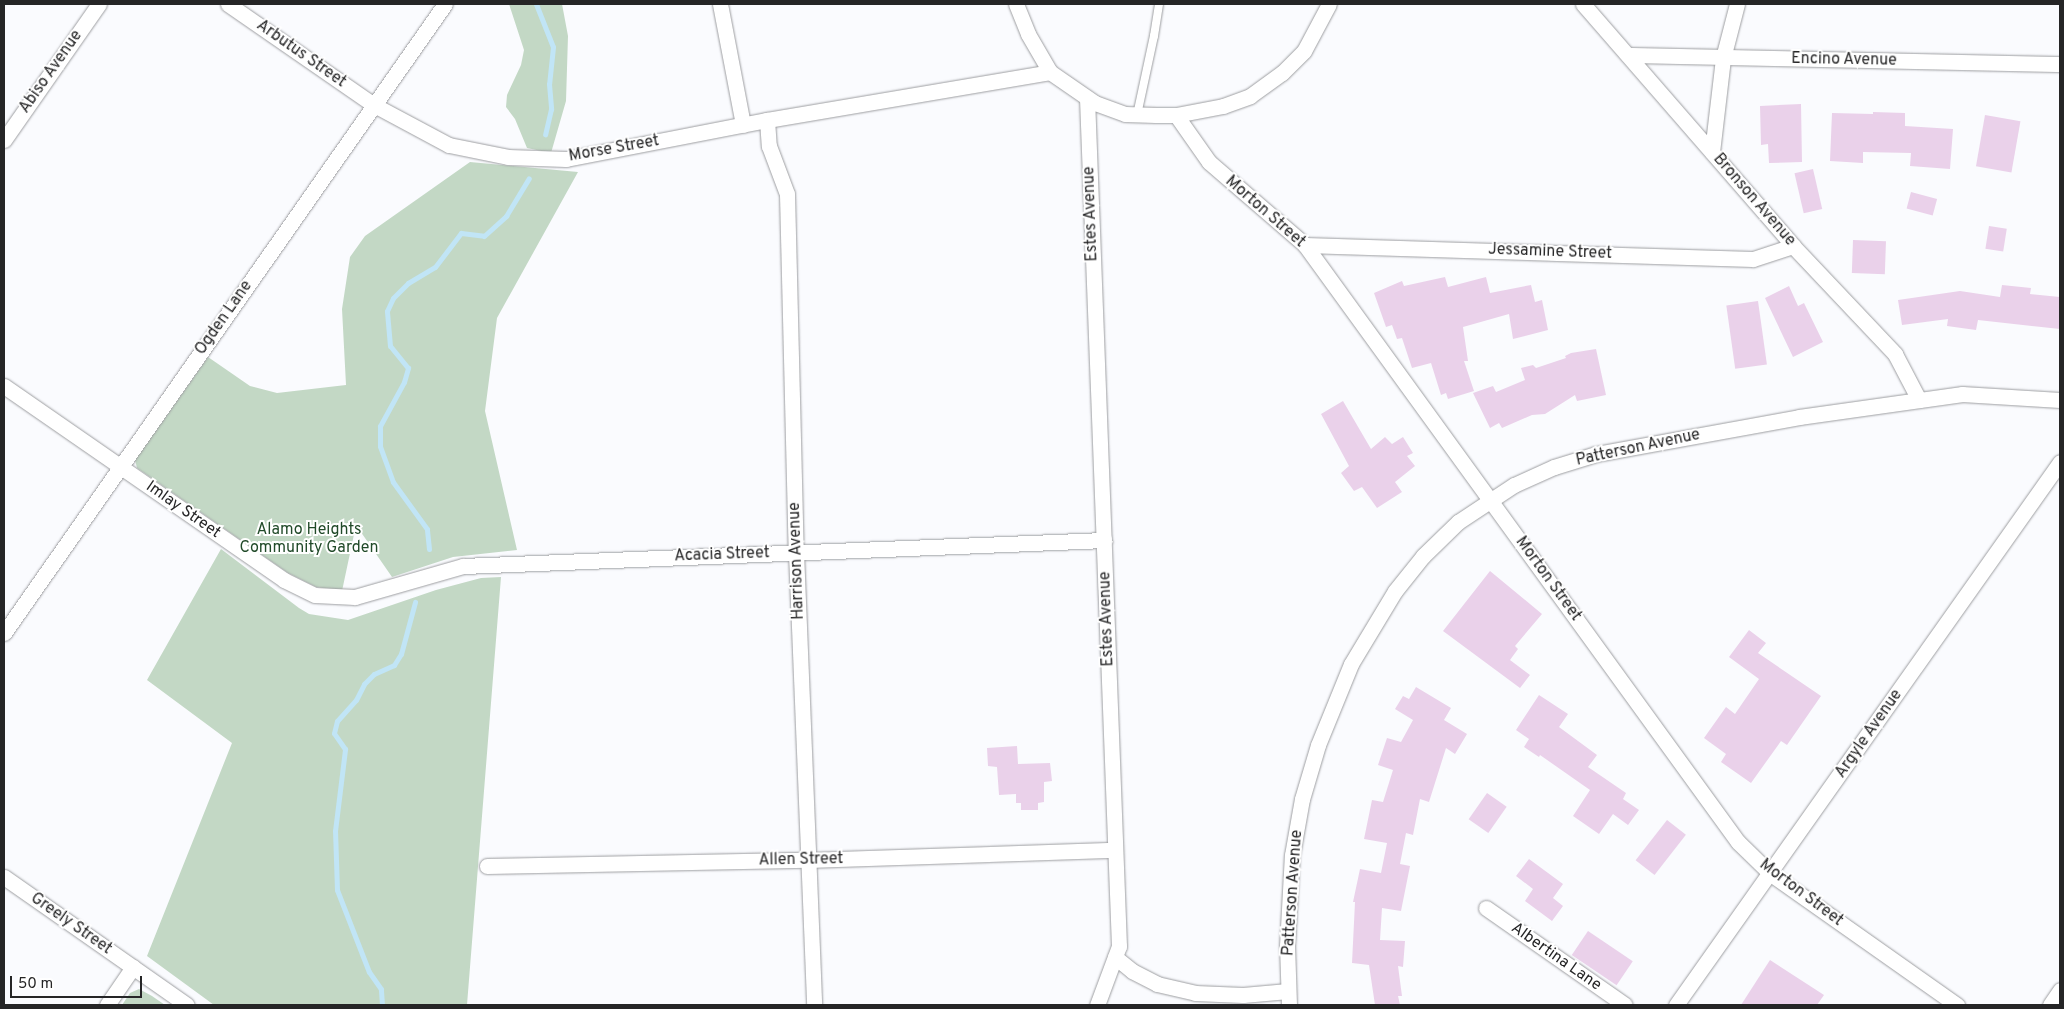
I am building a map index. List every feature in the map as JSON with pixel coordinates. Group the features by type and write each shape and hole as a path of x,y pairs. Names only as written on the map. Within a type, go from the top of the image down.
{"street":[{"name":"Abiso Avenue","path":"4,140 99,4"},
{"name":"Arbutus Street","path":"228,4 374,105"},
{"name":"Ogden Lane","path":"4,633 119,466 445,4"},
{"path":"720,4 743,125"},
{"path":"1016,4 1028,34 1050,72 1087,98 1125,114 1176,115 1224,106 1250,96 1282,73 1304,51 1329,4"},
{"name":"Bronson Avenue","path":"1583,4 1793,246 1895,354 1919,400"},
{"path":"1712,152 1723,58 1737,4"},
{"name":"Encino Avenue","path":"1628,55 2060,64"},
{"path":"767,120 1050,72"},
{"name":"Estes Avenue","path":"1087,98 1119,946 1097,1005"},
{"name":"Morse Street","path":"374,105 449,145 508,157 566,159 767,120"},
{"name":"Morton Street","path":"1176,115 1209,162 1305,245 1738,842 1771,874 1958,1005"},
{"name":"Harrison Avenue","path":"767,120 770,146 787,194 796,552 814,1005"},
{"name":"Jessamine Street","path":"1305,245 1753,259 1793,246"},
{"name":"Imlay Street","path":"4,386 284,580 315,595 354,598 404,584"},
{"name":"Patterson Avenue","path":"1288,998 1287,946 1292,855 1302,799 1318,745 1351,664 1395,591 1423,556 1458,522 1490,499 1514,485 1554,467 1596,454 1799,417 1962,394 2060,400"},
{"name":"Argyle Avenue","path":"1676,1005 1771,874 2060,462"},
{"name":"Acacia Street","path":"404,584 463,566 1104,540"},
{"name":"Allen Street","path":"487,866 808,860 1115,850"},
{"name":"Greely Street","path":"4,877 187,1005"},
{"name":"Albertina Lane","path":"1486,908 1625,1005"},
{"path":"1115,957 1132,970 1157,984 1195,992 1288,998"},
{"path":"107,1005 133,967"},
{"path":"2050,1005 2060,990"}],"lane":[{"path":"1137,114 1159,4"}],"green space":[{"path":"509,4 562,4 568,36 566,101 551,153 527,148 515,119 506,107 507,95 521,65 524,50"},
{"name":"Alamo Heights Community Garden","path":"470,162 578,172 497,318 485,411 517,550 453,557 392,577 356,525 342,591 316,587 288,573 137,468 135,460 208,357 250,386 277,393 346,385 342,309 350,257 365,236"},
{"path":"221,549 309,614 348,620 436,590 481,578 501,577 467,1005 214,1005 147,956 232,743 147,680"},
{"path":"139,989 165,1005 122,1005 130,993"}],"building":[{"path":"1801,104 1802,162 1769,163 1768,144 1761,145 1760,106"},
{"path":"1873,112 1905,113 1905,126 1953,129 1950,169 1910,166 1911,153 1863,152 1863,163 1830,161 1832,113 1873,114"},
{"path":"1985,115 2020,121 2011,172 1976,166"},
{"path":"1813,169 1822,209 1804,213 1794,173"},
{"path":"1911,192 1937,199 1933,215 1907,208"},
{"path":"1989,226 2007,229 2003,252 1985,249"},
{"path":"1853,240 1886,241 1885,274 1852,273"},
{"path":"1445,277 1448,287 1486,277 1490,293 1531,285 1535,302 1542,300 1548,330 1513,339 1509,314 1463,327 1468,361 1464,361 1474,391 1448,399 1446,393 1441,395 1431,363 1412,368 1402,338 1397,339 1392,325 1386,327 1374,293 1402,281 1404,286"},
{"path":"2002,285 2031,288 2030,294 2060,297 2060,329 1978,320 1976,330 1947,326 1948,319 1902,325 1898,300 1960,291 2000,297"},
{"path":"1789,286 1798,306 1804,303 1823,342 1793,357 1765,298"},
{"path":"1758,301 1767,364 1735,369 1726,305"},
{"path":"1596,349 1606,395 1577,401 1575,395 1545,414 1532,415 1502,428 1499,423 1490,428 1473,393 1493,386 1496,392 1525,380 1521,368 1533,365 1536,368 1566,358 1565,356 1571,353"},
{"path":"1343,401 1371,449 1385,437 1392,444 1403,437 1413,453 1407,456 1415,466 1395,482 1402,492 1377,508 1362,487 1354,491 1341,473 1349,466 1321,414"},
{"path":"1490,571 1542,614 1515,646 1518,649 1510,660 1530,675 1520,688 1443,631"},
{"path":"1749,630 1766,643 1758,653 1821,696 1787,745 1781,741 1751,783 1721,762 1726,754 1704,738 1726,707 1735,714 1759,679 1729,657"},
{"path":"1416,687 1451,708 1444,720 1467,734 1455,754 1446,748 1429,802 1420,799 1413,835 1406,833 1400,864 1410,866 1401,911 1382,908 1380,940 1405,941 1403,967 1398,966 1402,996 1398,996 1400,1005 1375,1005 1369,965 1352,963 1355,902 1353,902 1360,869 1381,873 1387,843 1364,839 1372,800 1383,802 1393,770 1378,765 1387,738 1401,742 1413,720 1395,709 1403,696 1409,699"},
{"path":"1539,695 1568,714 1559,727 1597,755 1588,767 1626,793 1623,799 1639,810 1628,825 1613,814 1599,834 1573,816 1590,790 1540,755 1539,757 1524,747 1529,739 1516,730"},
{"path":"1017,746 1018,764 1050,763 1052,781 1044,782 1044,802 1038,803 1038,810 1021,810 1021,803 1016,803 1016,794 999,795 997,767 988,766 987,748"},
{"path":"1487,793 1507,807 1488,833 1469,819"},
{"path":"1667,820 1686,835 1655,875 1636,860"},
{"path":"1529,859 1563,884 1553,898 1563,906 1552,921 1525,901 1533,889 1516,876"},
{"path":"1588,931 1633,961 1617,985 1572,955"},
{"path":"1770,960 1824,995 1817,1005 1741,1005"}],"waterway":[{"path":"536,4 553,47 549,84 551,109 545,134"},
{"path":"429,549 427,529 393,482 380,446 380,426 404,382 408,368 390,346 387,311 393,298 408,283 435,267 461,233 484,236 506,216 529,178"},
{"path":"382,1005 381,989 369,972 337,890 335,831 345,749 334,733 337,721 356,700 364,684 374,674 394,665 401,654 415,602"}]}
